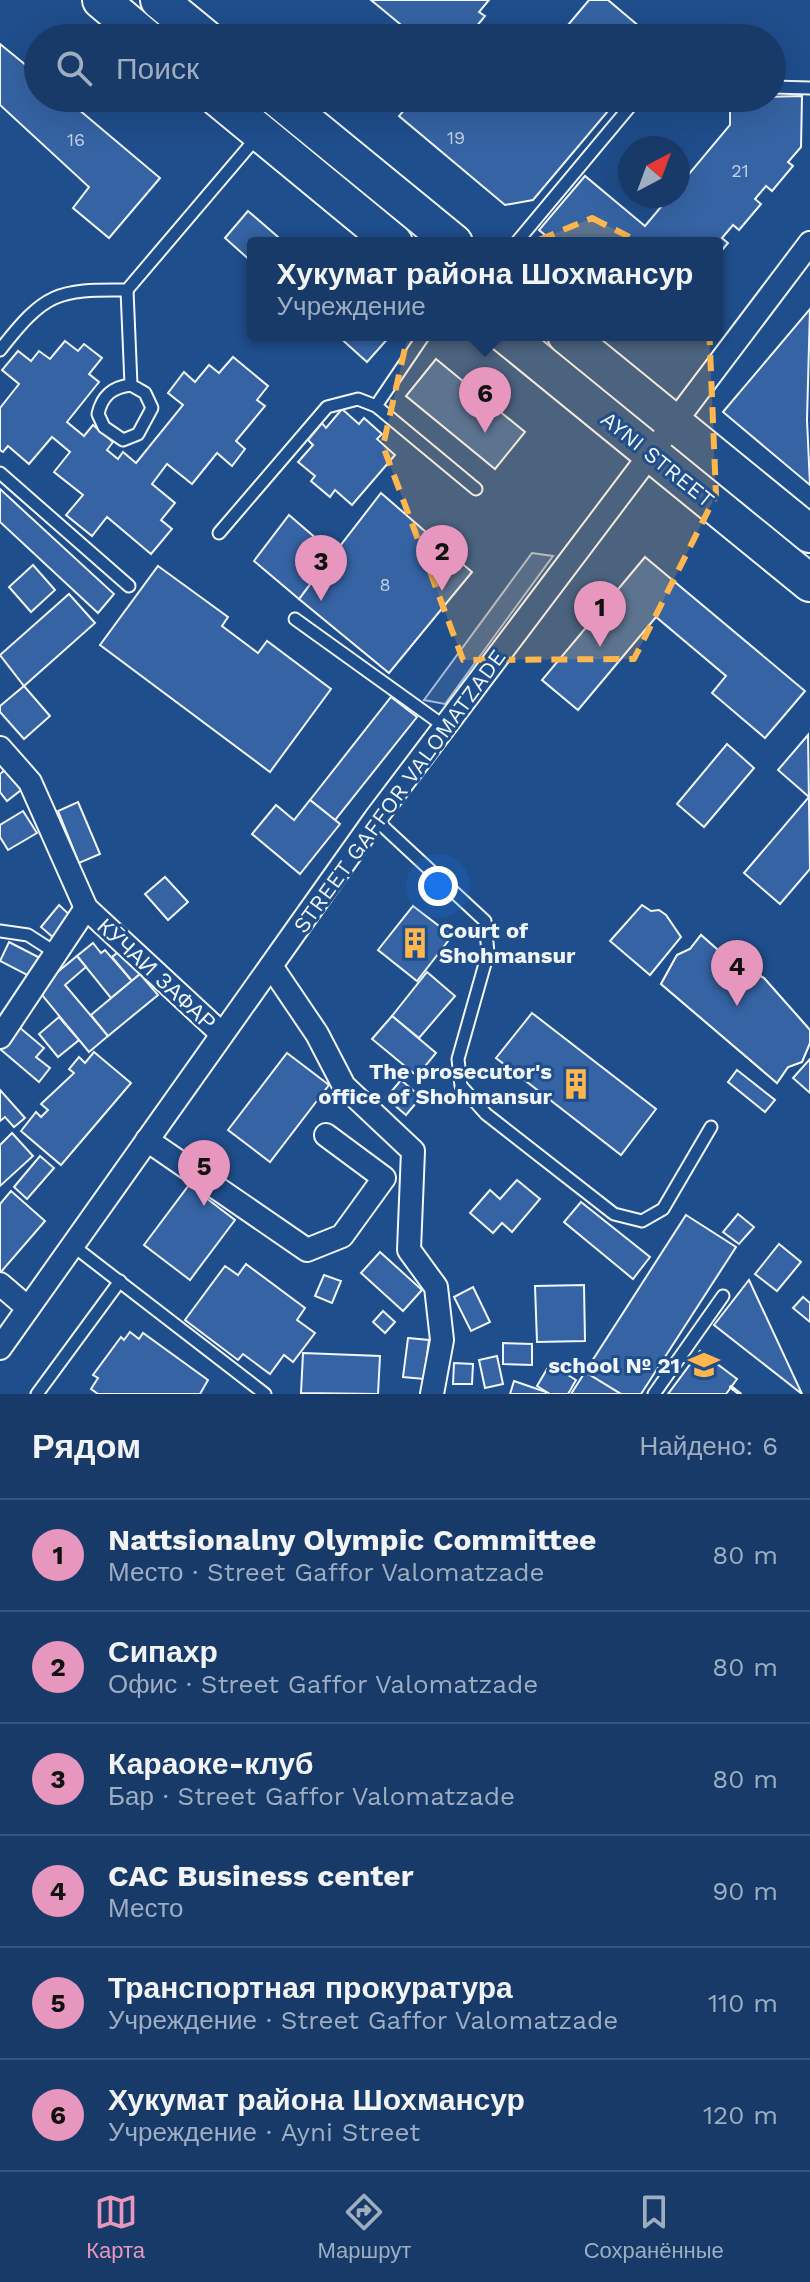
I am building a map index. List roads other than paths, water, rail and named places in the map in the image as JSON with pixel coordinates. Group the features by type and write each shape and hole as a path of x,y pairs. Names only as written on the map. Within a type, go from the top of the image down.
{"highway":[{"path":"101,0 129,24"},
{"path":"159,0 188,24"},
{"path":"235,112 387,237"},
{"path":"294,112 447,237"},
{"name":"AYNI STREET","path":"513,341 810,583"},
{"name":"AYNI STREET","path":"573,341 810,534"}],"street":[{"path":"260,133 274,112"},
{"name":"STREET GAFFOR VALOMATZADE","path":"0,1348 375,819 810,243"},
{"name":"КӮЧАИ ЗАФАР","path":"0,748 30,782 86,908 222,1034"},
{"path":"0,1037 86,908"},
{"path":"271,966 317,1034 344,1086 413,1151 409,1250 436,1287 442,1340 432,1394"},
{"path":"147,1140 307,1250 342,1236 384,1178 326,1135"},
{"path":"0,1284 28,1308"}],"lane":[{"path":"786,87 810,88"},
{"path":"521,237 625,112"},
{"path":"131,385 127,290 260,133"},
{"path":"0,350 30,314 60,293 77,289 127,290"},
{"path":"376,406 420,341"},
{"path":"131,385 145,393 152,408 146,426 138,434 123,440 104,427 98,414 104,397 113,390 131,385"},
{"path":"219,533 327,407 358,399 376,406 476,489"},
{"path":"0,473 129,586"},
{"path":"295,619 444,726"},
{"path":"375,819 485,921 488,953 458,1059 461,1086 486,1114 614,1214 642,1221 663,1209 711,1127"},
{"path":"0,931 28,935 56,953"},
{"path":"72,1245 265,1394"},
{"path":"37,1394 120,1281"},
{"path":"654,1394 723,1296"}],"place":[{"name":"Хукумат района Шохмансур","path":"485,433"},
{"name":"Сипахр","path":"442,591"},
{"name":"Караоке-клуб","path":"321,601"},
{"name":"Nattsionalny Olympic Committee","path":"600,647"},
{"name":"Court of Shohmansur","path":"415,943"},
{"name":"CAC Business center","path":"737,1006"},
{"name":"The prosecutor's office of Shohmansur","path":"576,1084"},
{"name":"Транспортная прокуратура","path":"204,1206"},
{"name":"school № 21","path":"704,1365"}]}
